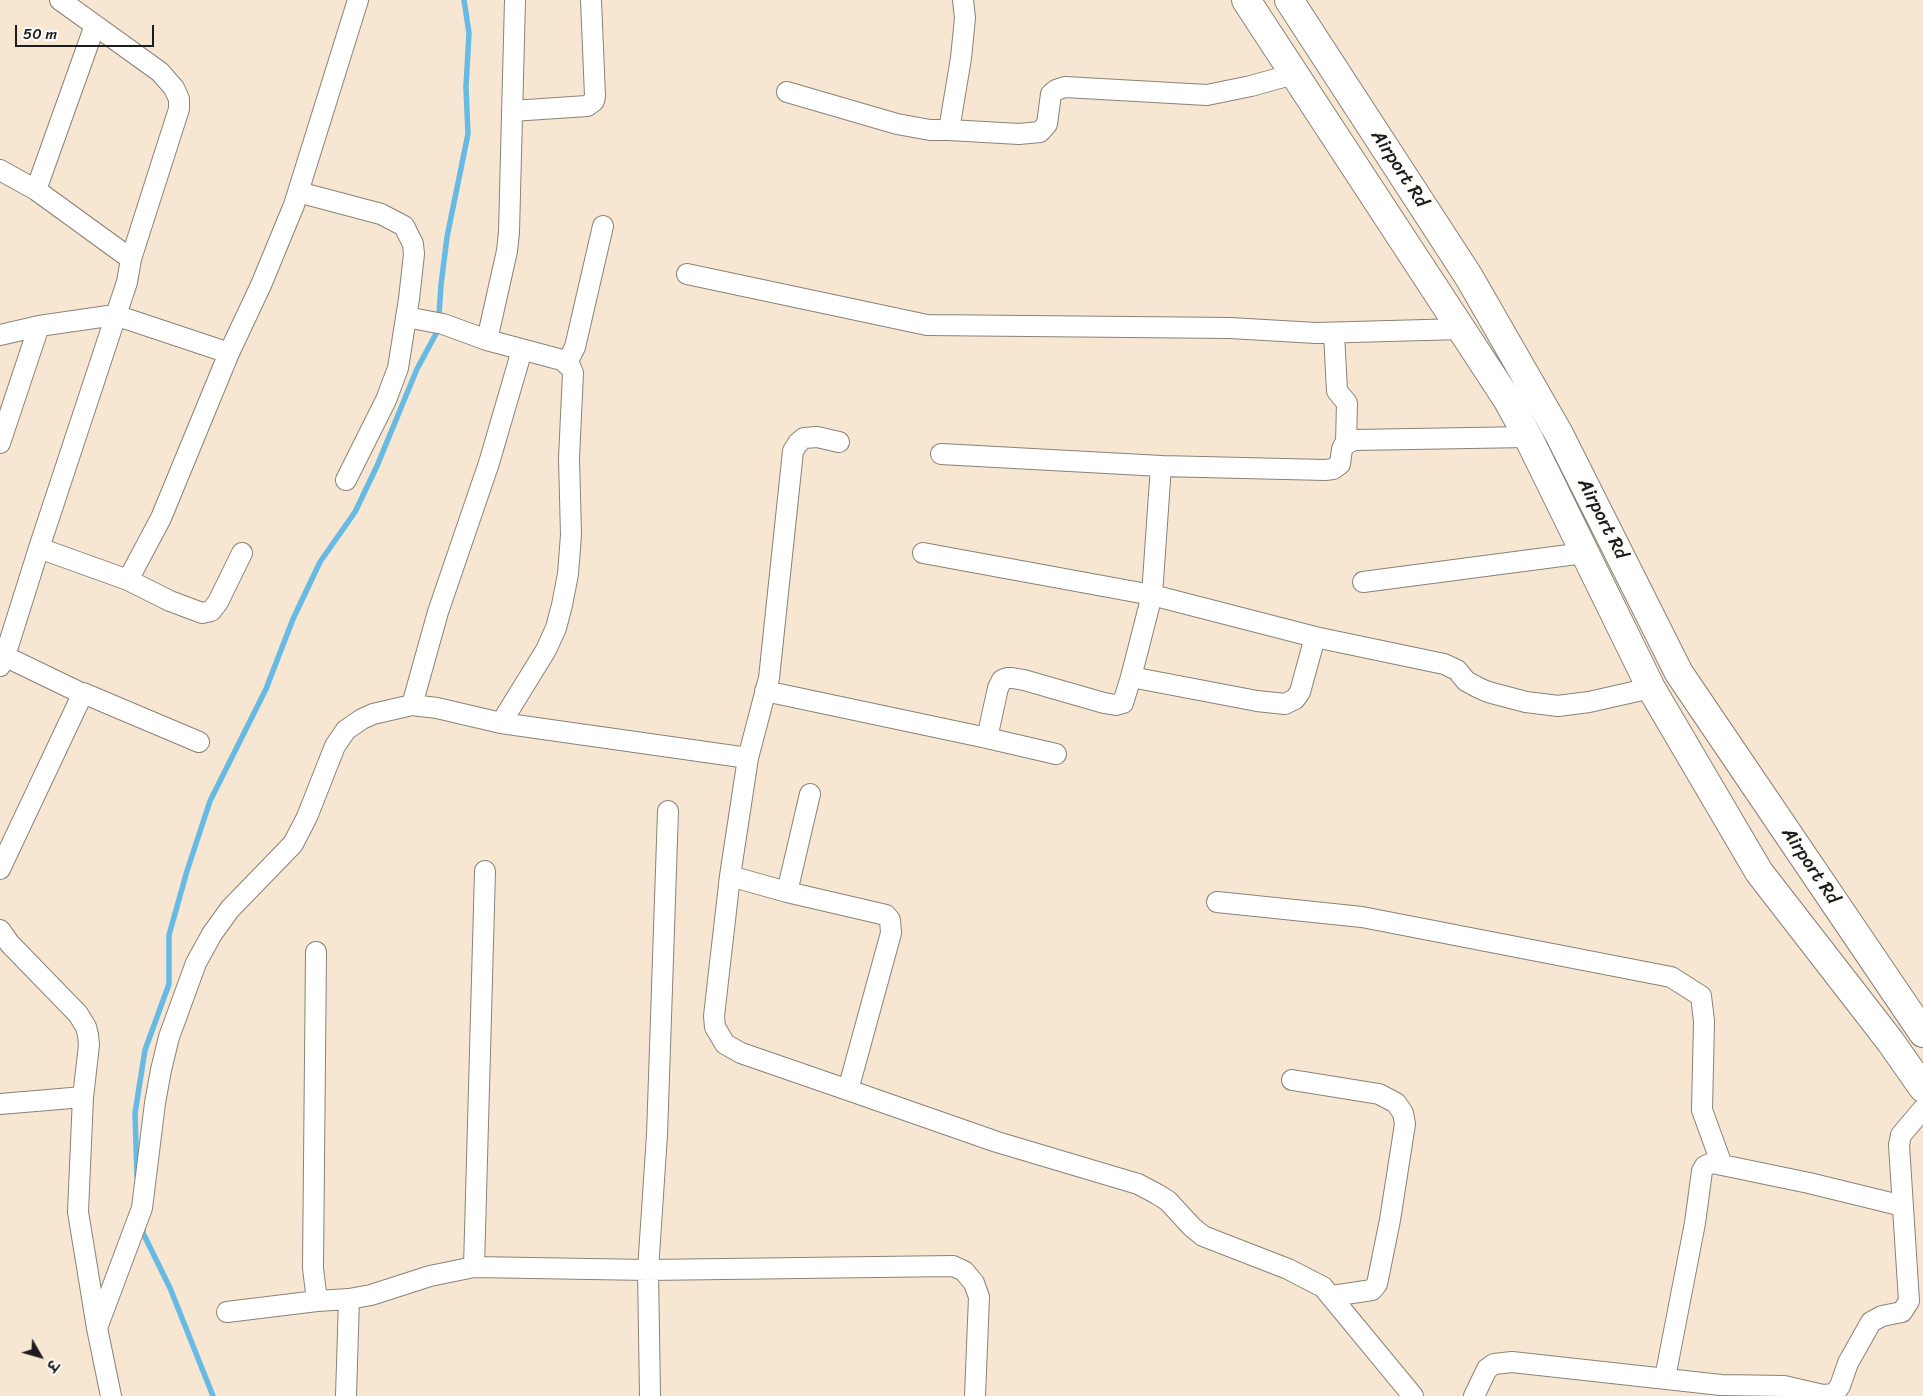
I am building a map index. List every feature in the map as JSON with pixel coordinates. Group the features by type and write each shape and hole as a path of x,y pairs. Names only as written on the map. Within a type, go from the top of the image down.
{"main road":[{"path":"1246,0 1507,399 1528,437 1651,688 1759,872 1890,1041 1923,1088"},
{"name":"Airport Rd","path":"1289,0 1469,277 1559,434 1679,673 1923,1033"}],"street":[{"path":"60,0 160,72 174,88 179,99 179,109 131,259 127,282 2,659 199,742"},
{"path":"128,580 161,518 229,353 261,285 298,192 358,0"},
{"path":"488,340 507,251 515,0"},
{"path":"512,111 587,106 594,100 591,0"},
{"path":"949,130 961,58 965,18 963,0"},
{"path":"36,190 95,25"},
{"path":"787,92 898,124 930,130 1019,134 1040,132 1047,124 1051,94 1065,87 1208,95 1294,74"},
{"path":"0,170 36,190 131,259"},
{"path":"298,192 380,214 404,226 413,244 410,318 398,368 392,386 346,480"},
{"path":"567,363 575,347 603,226"},
{"path":"687,274 927,324 1230,328 1334,333 1462,329"},
{"path":"0,335 39,326 115,315 229,353"},
{"path":"410,318 443,324 488,340 562,360 567,363 573,373 569,449 571,535 568,574 556,628 531,675 501,723"},
{"path":"0,443 39,326"},
{"path":"942,454 1161,466 1333,469 1340,464 1342,449 1346,443 1347,403 1337,391 1334,333"},
{"path":"412,705 438,612 489,463 522,350"},
{"path":"840,442 817,437 804,438 793,451 769,678 748,758 730,876 714,1016 715,1027 726,1044 741,1053 997,1142 1138,1184 1168,1201 1192,1228 1203,1236 1288,1268 1323,1287 1413,1396"},
{"path":"1346,443 1354,440 1528,437"},
{"path":"987,738 998,688 1002,680 1007,678 1024,680 1116,705 1123,703 1152,595 1161,466"},
{"path":"39,548 128,580 190,610 202,613 211,610 218,602 242,553"},
{"path":"923,553 1152,595 1315,637 1444,664 1457,670 1466,681 1477,687 1488,692 1526,702 1558,706 1589,702 1651,688"},
{"path":"1363,582 1584,553"},
{"path":"1131,677 1257,701 1285,704 1295,699 1300,692 1315,637"},
{"path":"765,692 1056,754"},
{"path":"0,869 83,694"},
{"path":"97,1328 142,1208 161,1070 169,1038 196,963 212,934 230,909 293,844 307,817 335,746 346,730 373,714 412,705 437,708 501,723 748,758"},
{"path":"786,892 810,794"},
{"path":"650,1396 648,1270 656,1135 668,811"},
{"path":"474,1267 485,871"},
{"path":"730,876 786,892 886,915 892,924 892,933 848,1090"},
{"path":"1217,902 1362,917 1671,977 1700,996 1704,1021 1702,1110 1722,1164"},
{"path":"0,930 10,944 78,1014 86,1027 89,1045 83,1096 78,1212 97,1328 111,1396"},
{"path":"316,952 313,1268 317,1301"},
{"path":"1292,1080 1379,1094 1396,1103 1403,1113 1405,1124 1379,1280 1372,1290 1332,1296"},
{"path":"0,1104 83,1096"},
{"path":"1474,1396 1487,1369 1494,1364 1512,1362 1665,1378 1721,1386 1784,1386 1823,1396 1828,1396 1837,1391 1848,1363 1871,1322 1882,1316 1902,1312 1909,1301 1899,1140 1907,1127 1923,1109"},
{"path":"1665,1378 1695,1223 1702,1172 1708,1164 1722,1164 1903,1206"},
{"path":"227,1312 371,1295 430,1276 474,1267 648,1270 953,1266 964,1271 974,1283 979,1297 975,1396"},
{"path":"346,1396 349,1299"}],"waterway":[{"path":"137,1176 135,1113 145,1050 169,984 169,935 187,871 210,801 266,689 293,619 320,562 355,512 377,466 417,369 438,330 447,237 468,134 466,87 469,33 464,0"},
{"path":"143,1227 143,1233 170,1288 213,1396"}]}
